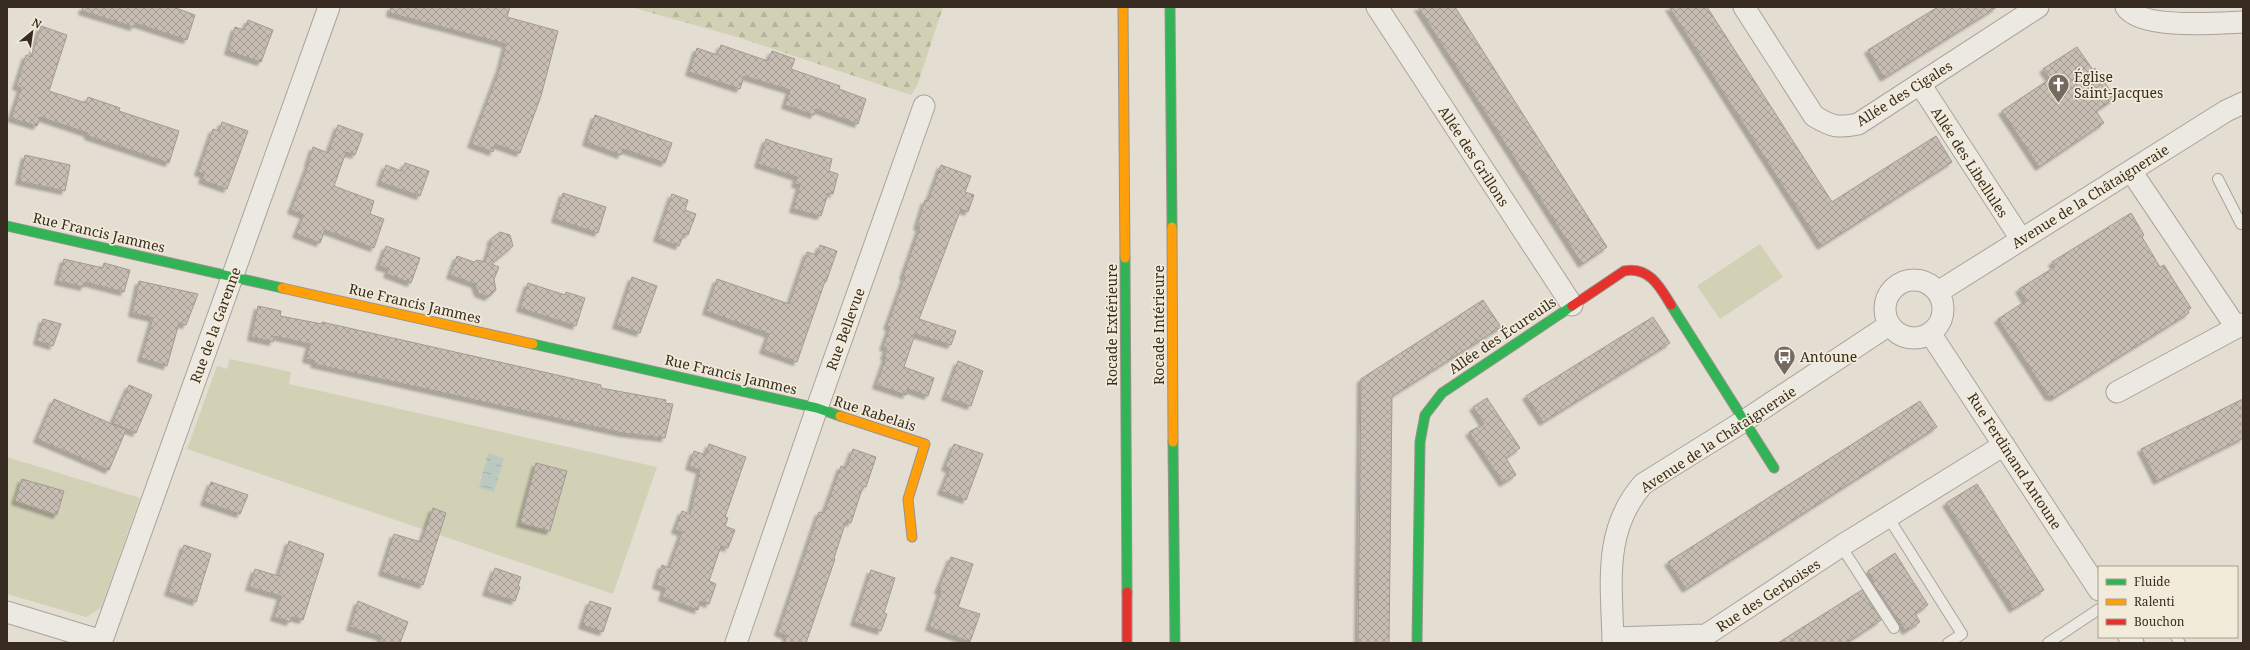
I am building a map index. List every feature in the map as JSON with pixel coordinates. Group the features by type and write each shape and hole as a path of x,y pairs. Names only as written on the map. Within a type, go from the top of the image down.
{"main road":[{"name":"Rocade Extérieure","path":"1123,7 1126,643"},
{"name":"Rocade Intérieure","path":"1170,7 1175,643"},
{"name":"Rue Francis Jammes","path":"7,226 817,408"},
{"name":"Allée des Écureuils","path":"1417,643 1420,442 1425,415 1442,392 1624,271 1632,269 1642,271 1650,276 1665,295 1774,468"},
{"name":"Rue Rabelais","path":"817,408 925,444 908,499 912,537"}],"street":[{"name":"Rue de la Garenne","path":"101,642 329,7"},
{"name":"Allée des Grillons","path":"1377,7 1572,305"},
{"name":"Allée des Cigales","path":"1744,7 1814,116 1826,123 1840,128 1858,124 2038,7"},
{"path":"2126,7 2134,14 2153,21 2204,23 2243,22"},
{"name":"Allée des Libellules","path":"1920,84 2022,239"},
{"name":"Avenue de la Châtaigneraie","path":"1938,292 2243,103"},
{"name":"Rue Bellevue","path":"736,643 817,408 924,106"},
{"path":"2117,392 2240,326 2131,171"},
{"path":"1915,279 1928,283 1938,292 1942,299 1943,314 1936,328 1930,333 1916,338 1908,337 1901,335 1889,325 1886,316 1886,303 1891,291 1898,284 1915,279"},
{"name":"Avenue de la Châtaigneraie","path":"1613,640 1613,550 1615,533 1629,503 1644,484 1744,421 1889,325"},
{"name":"Rue Ferdinand Antoune","path":"1930,333 2098,588"},
{"name":"Rue des Gerboises","path":"1613,640 1706,636 1841,546 2004,445"},
{"path":"7,612 101,642"}],"lane":[{"path":"2218,179 2241,224 2243,223"},
{"path":"1888,517 1962,634 1948,643"},
{"path":"1841,546 1894,628"},
{"path":"2048,643 2098,610"}],"green space":[{"path":"631,7 943,7 917,86 911,95 737,37"},
{"path":"1760,244 1783,277 1720,319 1697,286"},
{"path":"230,359 291,372 289,384 657,467 613,594 187,449 217,366 227,369"},
{"path":"7,457 140,498 101,608 86,617 7,594"}],"water":[{"path":"488,453 504,458 494,492 479,488"}],"building":[{"path":"83,7 173,7 195,15 187,40 135,23 134,27 82,11"},
{"path":"391,7 510,7 507,17 558,31 541,96 520,153 495,144 493,152 471,144 500,68 506,44 390,13"},
{"path":"1418,7 1455,7 1607,247 1582,264"},
{"path":"1669,7 1707,7 1832,202 1936,136 1952,162 1821,246"},
{"path":"1938,7 1997,7 1884,78 1868,50"},
{"path":"248,20 273,30 261,62 228,51 235,27 244,30"},
{"path":"41,26 67,35 49,91 86,103 88,97 120,108 119,111 179,131 169,163 88,136 88,133 40,117 37,126 11,118 21,88 16,86 26,55 31,57"},
{"path":"721,45 768,61 772,51 795,59 791,69 840,86 839,89 866,99 858,124 816,109 814,115 785,105 790,90 744,76 740,89 689,72 697,48 717,55"},
{"name":"Église Saint-Jacques","path":"2077,47 2093,70 2095,68 2115,98 2096,111 2104,123 2039,167 2002,111 2050,79 2043,69"},
{"path":"595,115 672,143 665,163 623,149 621,155 586,142"},
{"path":"222,122 248,131 227,189 202,180 204,174 198,172 213,129 219,131"},
{"path":"338,125 363,134 355,155 346,152 334,186 374,201 370,214 384,219 374,248 325,230 320,243 296,234 304,215 291,210 309,163 313,147 328,153"},
{"path":"766,139 832,159 829,171 838,174 833,194 828,193 821,216 793,209 800,185 795,184 797,177 758,164"},
{"path":"25,155 70,165 65,191 19,181"},
{"path":"405,163 429,171 420,196 380,182 386,165 401,171"},
{"path":"941,165 971,176 965,192 974,195 968,212 961,209 919,319 956,331 951,345 915,334 904,367 934,378 928,396 908,389 906,395 876,385 886,357 884,356 887,348 883,347 890,327 887,326 905,276 903,276 920,227 917,226 925,200 928,201"},
{"path":"563,193 606,207 598,233 555,219"},
{"path":"672,194 688,200 685,210 696,214 688,235 684,233 679,246 657,238"},
{"path":"2131,213 2144,235 2142,237 2160,267 2164,265 2191,308 2188,311 2189,313 2053,398 2051,396 2049,397 1998,319 2026,301 2019,289 2055,267 2052,262"},
{"path":"500,232 510,235 513,246 491,264 499,267 494,279 496,290 488,297 478,293 475,284 450,275 457,256 474,262 477,260 485,262 491,244 491,239"},
{"path":"820,245 837,251 797,362 763,350 769,334 706,311 717,279 789,304 807,252 817,255"},
{"path":"386,246 420,258 411,283 387,274 389,269 379,266"},
{"path":"64,259 103,268 104,263 130,270 124,292 85,282 84,287 58,281"},
{"path":"632,277 657,286 640,333 616,325"},
{"path":"139,281 198,294 186,325 179,323 167,366 141,358 153,318 132,313"},
{"path":"528,283 565,295 566,292 585,298 576,326 520,308"},
{"path":"1483,300 1501,327 1392,396 1389,643 1358,643 1361,379"},
{"path":"258,306 281,311 280,316 322,324 322,322 601,385 601,388 666,400 665,403 673,404 665,438 623,433 314,364 315,361 306,359 310,344 274,336 273,342 251,337"},
{"path":"1653,317 1670,343 1543,422 1526,396"},
{"path":"43,319 61,324 53,346 37,341"},
{"path":"958,361 983,371 971,406 945,397"},
{"path":"129,385 152,395 136,433 112,423"},
{"path":"1487,398 1520,448 1506,458 1516,475 1503,483 1469,432 1484,424 1473,407"},
{"path":"54,399 126,430 109,470 37,439"},
{"path":"2243,399 2243,438 2157,481 2141,449"},
{"path":"1920,401 1937,427 1686,589 1668,562"},
{"path":"709,444 746,457 725,517 728,518 725,526 735,530 728,548 721,546 709,581 716,584 709,604 700,601 698,610 662,597 665,588 656,585 662,565 669,568 682,532 675,530 682,511 690,514 700,470 689,466 694,451 706,455"},
{"path":"954,444 983,454 966,500 941,491 950,469 945,467"},
{"path":"853,449 876,457 866,487 863,486 851,523 846,521 834,558 835,559 806,643 784,643 787,636 778,632 819,512 824,513 841,466 846,468"},
{"path":"536,463 567,471 550,531 520,523"},
{"path":"22,479 64,491 57,515 15,501"},
{"path":"211,482 248,495 240,514 204,502"},
{"path":"1977,484 2044,590 2013,609 1946,503"},
{"path":"433,508 446,513 423,585 382,572 394,534 421,542"},
{"path":"289,541 324,554 303,620 292,617 290,622 274,617 281,596 249,587 255,569 278,576"},
{"path":"184,545 211,554 196,602 168,592"},
{"path":"1895,553 1928,605 1915,614 1920,622 1906,631 1873,583 1874,582 1868,571"},
{"path":"951,557 973,564 958,607 980,614 970,642 929,627 941,591 938,590"},
{"path":"495,568 521,577 518,586 520,587 515,601 486,592"},
{"path":"871,570 895,578 884,613 887,614 881,631 854,622"},
{"path":"1862,590 1881,620 1846,643 1778,643"},
{"path":"358,601 408,622 400,643 379,643 382,637 350,627"},
{"path":"590,601 611,608 603,632 582,625"}],"traffic: fast":[{"path":"1170,7 1172,227"},
{"path":"7,226 282,288"},
{"path":"1125,258 1127,592"},
{"path":"1671,305 1774,468"},
{"path":"1417,643 1420,442 1425,415 1442,393 1572,306"},
{"path":"533,344 817,408 840,416"},
{"path":"1173,442 1175,643"}],"traffic: slow":[{"path":"1123,7 1125,258"},
{"path":"1172,227 1173,442"},
{"path":"282,288 533,344"},
{"path":"840,416 925,444 908,499 912,537"}],"traffic: jam":[{"path":"1572,306 1624,271 1633,270 1653,279 1663,291 1671,305"},
{"path":"1127,592 1127,643"}],"place":[{"name":"Église Saint-Jacques","path":"2058,104"},
{"name":"Antoune","path":"1784,376"}]}
